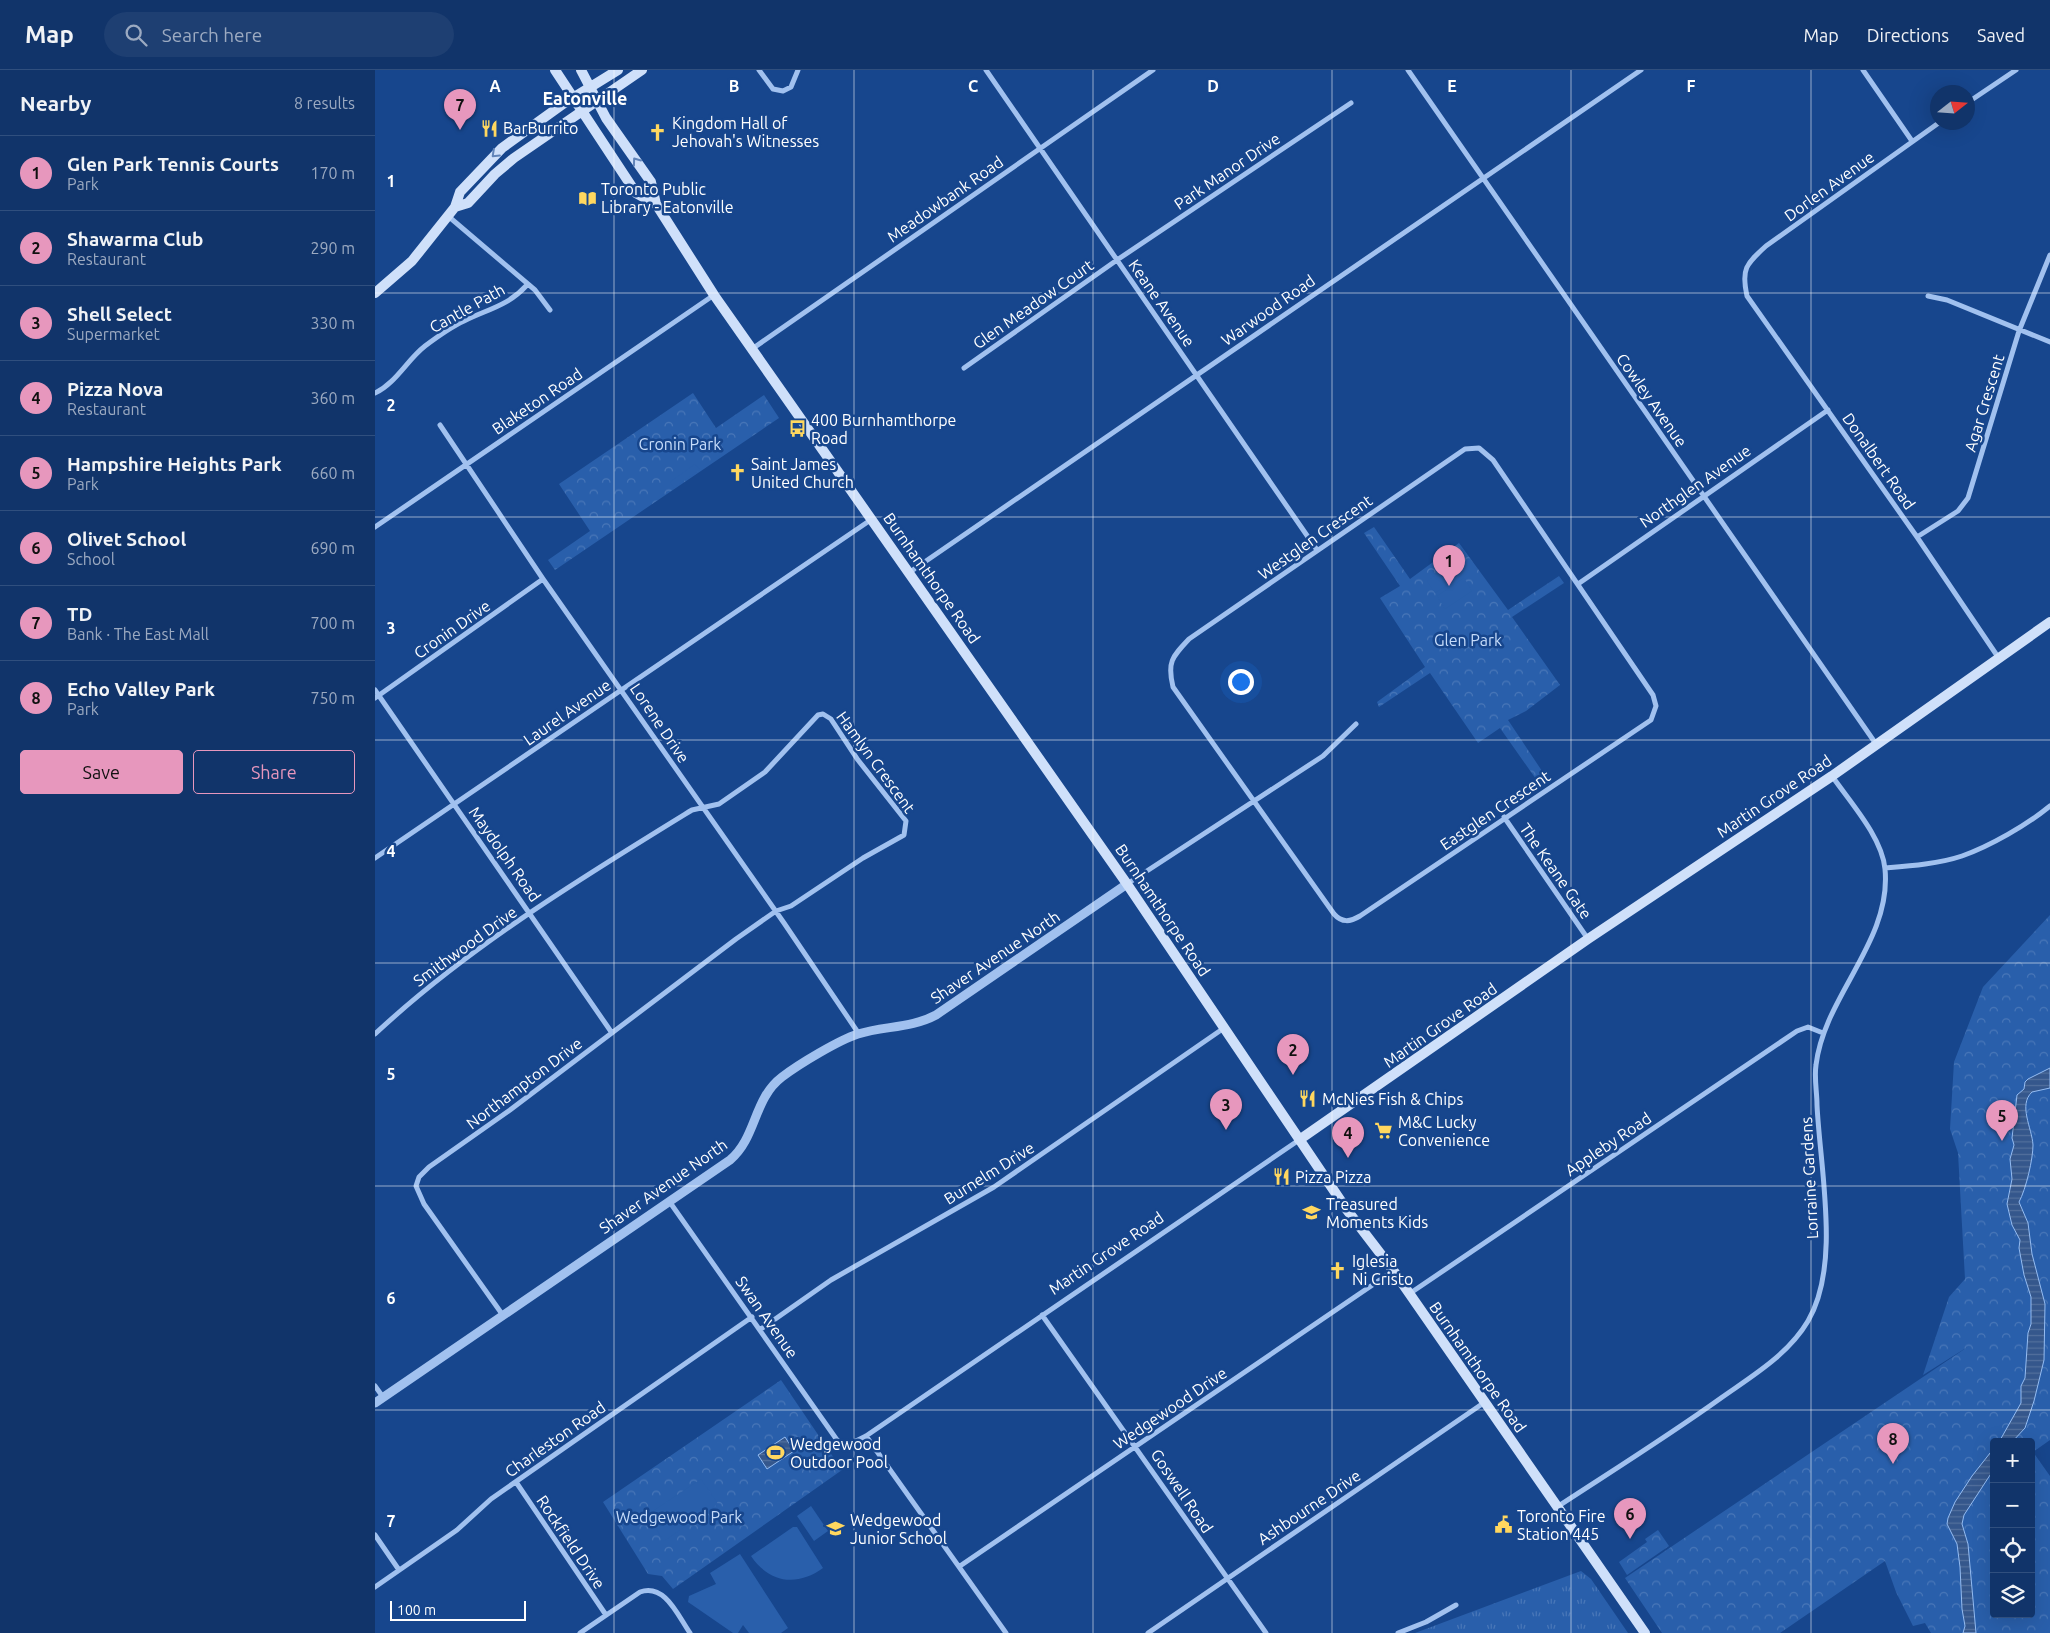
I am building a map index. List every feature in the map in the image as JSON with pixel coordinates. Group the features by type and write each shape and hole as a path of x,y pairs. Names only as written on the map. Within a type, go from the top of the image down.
{"main road":[{"name":"Burnhamthorpe Road","path":"555,70 636,193 656,204"},
{"name":"Burnhamthorpe Road","path":"581,70 606,118 651,182 656,204 714,295 1127,884 1347,1210 1393,1270 1645,1633"},
{"path":"375,293 412,261 455,207 460,192 496,153 573,98 618,70"},
{"path":"455,207 468,203 495,174 514,158 583,113 642,70"},
{"name":"Martin Grove Road","path":"1299,1140 1588,939 1832,776 2050,622"}],"street":[{"path":"759,70 773,89 783,91 791,87 798,70"},
{"name":"Keane Avenue","path":"986,70 1317,550"},
{"name":"Meadowbank Road","path":"752,349 1153,70"},
{"name":"Cowley Avenue","path":"1408,70 1876,744"},
{"name":"Warwood Road","path":"910,572 1641,70"},
{"path":"1863,70 1912,141"},
{"path":"1975,98 2017,70"},
{"name":"Park Manor Drive","path":"1117,260 1351,103"},
{"name":"Dorlen Avenue","path":"1743,278 1749,261 1766,246 1930,129"},
{"name":"Cantle Path","path":"448,215 540,296 550,310"},
{"name":"Agar Crescent","path":"1917,537 1958,511 1968,498 2019,331 2050,255"},
{"name":"Glen Meadow Court","path":"964,368 1117,260"},
{"name":"Donalbert Road","path":"1743,278 1747,296 1917,537 1998,657"},
{"name":"Cantle Path","path":"375,393 390,383 425,346 465,320 506,303 519,294 527,285"},
{"name":"Blaketon Road","path":"375,527 714,295"},
{"path":"1928,296 1947,300 2019,331 2050,342"},
{"name":"Northglen Avenue","path":"1578,584 1703,495 1828,410"},
{"name":"Lorene Drive","path":"440,425 465,466 543,580 776,911 859,1034"},
{"name":"Westglen Crescent","path":"1252,801 1173,687 1169,669 1174,655 1189,639 1465,449 1479,448 1493,460 1578,584"},
{"name":"Laurel Avenue","path":"375,858 872,519"},
{"name":"Cronin Drive","path":"377,697 543,580"},
{"name":"Eastglen Crescent","path":"1252,801 1334,914 1346,921 1360,916 1504,817 1651,720 1656,706 1653,695 1578,584"},
{"name":"Maydolph Road","path":"375,690 377,697 455,805 612,1033"},
{"name":"Hamlyn Crescent","path":"702,807 719,804 765,772 816,717 823,714 831,718 865,769 899,810 906,821 904,834 863,858 791,906 776,911"},
{"name":"Shaver Avenue North","path":"375,1403 738,1153 748,1140 765,1095 782,1077 859,1034 915,1024 936,1015 1127,884 1323,756 1356,724"},
{"name":"Lorraine Gardens","path":"1557,1507 1671,1433 1757,1372 1783,1352 1808,1321 1823,1280 1827,1227 1815,1066 1823,1033 1877,918 1883,897 1885,868 1871,830 1832,776"},
{"path":"1885,868 1922,865 1962,856 2010,832 2050,806"},
{"name":"Smithwood Drive","path":"375,1034 402,1008 433,984 531,914 686,813 702,807"},
{"name":"The Keane Gate","path":"1504,817 1588,939"},
{"name":"Northampton Drive","path":"502,1314 424,1204 416,1186 419,1177 429,1167 447,1156 612,1033 690,972 776,911"},
{"name":"Appleby Road","path":"1409,1294 1797,1031 1807,1027 1823,1033"},
{"name":"Burnelm Drive","path":"761,1329 831,1280 994,1187 1224,1028"},
{"name":"Martin Grove Road","path":"844,1445 853,1444 866,1436 1299,1140"},
{"name":"Swan Avenue","path":"669,1201 761,1329 837,1440 844,1445"},
{"name":"Wedgewood Drive","path":"960,1566 1393,1270"},
{"name":"Goswell Road","path":"1043,1315 1137,1446 1266,1633"},
{"name":"Charleston Road","path":"375,1587 462,1527 491,1499 752,1317"},
{"path":"375,1386 383,1397"},
{"name":"Ashbourne Drive","path":"1148,1633 1485,1402"},
{"path":"866,1436 960,1566 1005,1633"},
{"name":"Rockfield Drive","path":"516,1482 606,1615"},
{"path":"375,1535 399,1570"},
{"path":"580,1633 640,1592 647,1590 662,1594 690,1633"},
{"path":"1398,1633 1426,1622 1456,1605"}],"green space":[{"name":"Cronin Park","path":"693,393 716,428 764,395 779,418 555,570 548,560 590,531 559,484"},
{"path":"695,464 700,470 674,488 670,482"},
{"name":"Glen Park","path":"1374,527 1410,579 1459,543 1508,610 1559,576 1564,583 1512,617 1560,685 1526,711 1508,720 1546,777 1538,782 1500,728 1478,743 1430,673 1379,707 1377,702 1425,667 1380,598 1400,586 1364,533"},
{"path":"1453,563 1462,575 1435,593 1427,581"},
{"path":"1464,578 1472,591 1445,609 1437,596"},
{"path":"2050,915 2050,1440 2035,1451 2035,1438 1990,1438 1990,1618 2035,1618 2035,1455 2050,1476 2050,1633 1931,1633 1925,1623 1913,1626 1896,1592 1885,1561 1780,1633 1662,1633 1625,1578 1969,1346 1923,1375 1949,1297 1965,1279 1958,1153 1950,1129 1954,1062 1983,987"},
{"name":"Wedgewood Park","path":"781,1380 842,1470 673,1589 662,1576 648,1574 603,1502"},
{"path":"701,1479 718,1504 664,1541 647,1515"},
{"path":"811,1506 828,1531 814,1541 797,1516"},
{"path":"793,1527 797,1527 823,1568 813,1574 794,1580 775,1577 758,1565 751,1556"},
{"path":"1658,1530 1669,1546 1627,1575 1619,1562 1647,1542 1645,1539"},
{"path":"740,1554 788,1628 781,1633 749,1633 743,1625 738,1633 733,1633 688,1602 689,1596 716,1584 710,1573"},
{"path":"1581,1571 1591,1579 1628,1633 1415,1633"}],"shaded area":[{"path":"2050,1068 2050,1088 2032,1092 2026,1103 2033,1151 2027,1182 2019,1202 2028,1223 2032,1254 2045,1304 2044,1360 2025,1428 2016,1438 2001,1438 2021,1403 2021,1386 2025,1378 2028,1333 2031,1324 2031,1297 2024,1275 2019,1248 2020,1240 2012,1225 2007,1204 2012,1179 2010,1159 2014,1145 2012,1138 2017,1095 2024,1089 2025,1082"},
{"name":"Wedgewood Outdoor Pool","path":"785,1437 794,1451 767,1469 758,1455"},
{"path":"1990,1453 1990,1475 1964,1515 1962,1524 1968,1544 1976,1633 1963,1633 1965,1626 1957,1544 1947,1524 1955,1502"}],"place":[{"name":"BarBurrito","path":"489,128"},
{"name":"TD","path":"460,130"},
{"name":"Kingdom Hall of Jehovah's Witnesses","path":"658,132"},
{"name":"Toronto Public Library - Eatonville","path":"587,198"},
{"name":"400 Burnhamthorpe Road","path":"797,429"},
{"name":"Saint James United Church","path":"737,473"},
{"name":"Glen Park Tennis Courts","path":"1449,586"},
{"name":"Shawarma Club","path":"1293,1075"},
{"name":"McNies Fish & Chips","path":"1308,1099"},
{"name":"Shell Select","path":"1226,1130"},
{"name":"M&C Lucky Convenience","path":"1384,1131"},
{"name":"Hampshire Heights Park","path":"2002,1141"},
{"name":"Pizza Nova","path":"1348,1158"},
{"name":"Pizza Pizza","path":"1281,1177"},
{"name":"Treasured Moments Kids","path":"1312,1213"},
{"name":"Iglesia Ni Cristo","path":"1338,1270"},
{"name":"Wedgewood Outdoor Pool","path":"776,1453"},
{"name":"Echo Valley Park","path":"1893,1464"},
{"name":"Toronto Fire Station 445","path":"1503,1525"},
{"name":"Wedgewood Junior School","path":"836,1529"},
{"name":"Olivet School","path":"1630,1539"}],"district":[{"name":"Eatonville","path":"585,98"}]}
